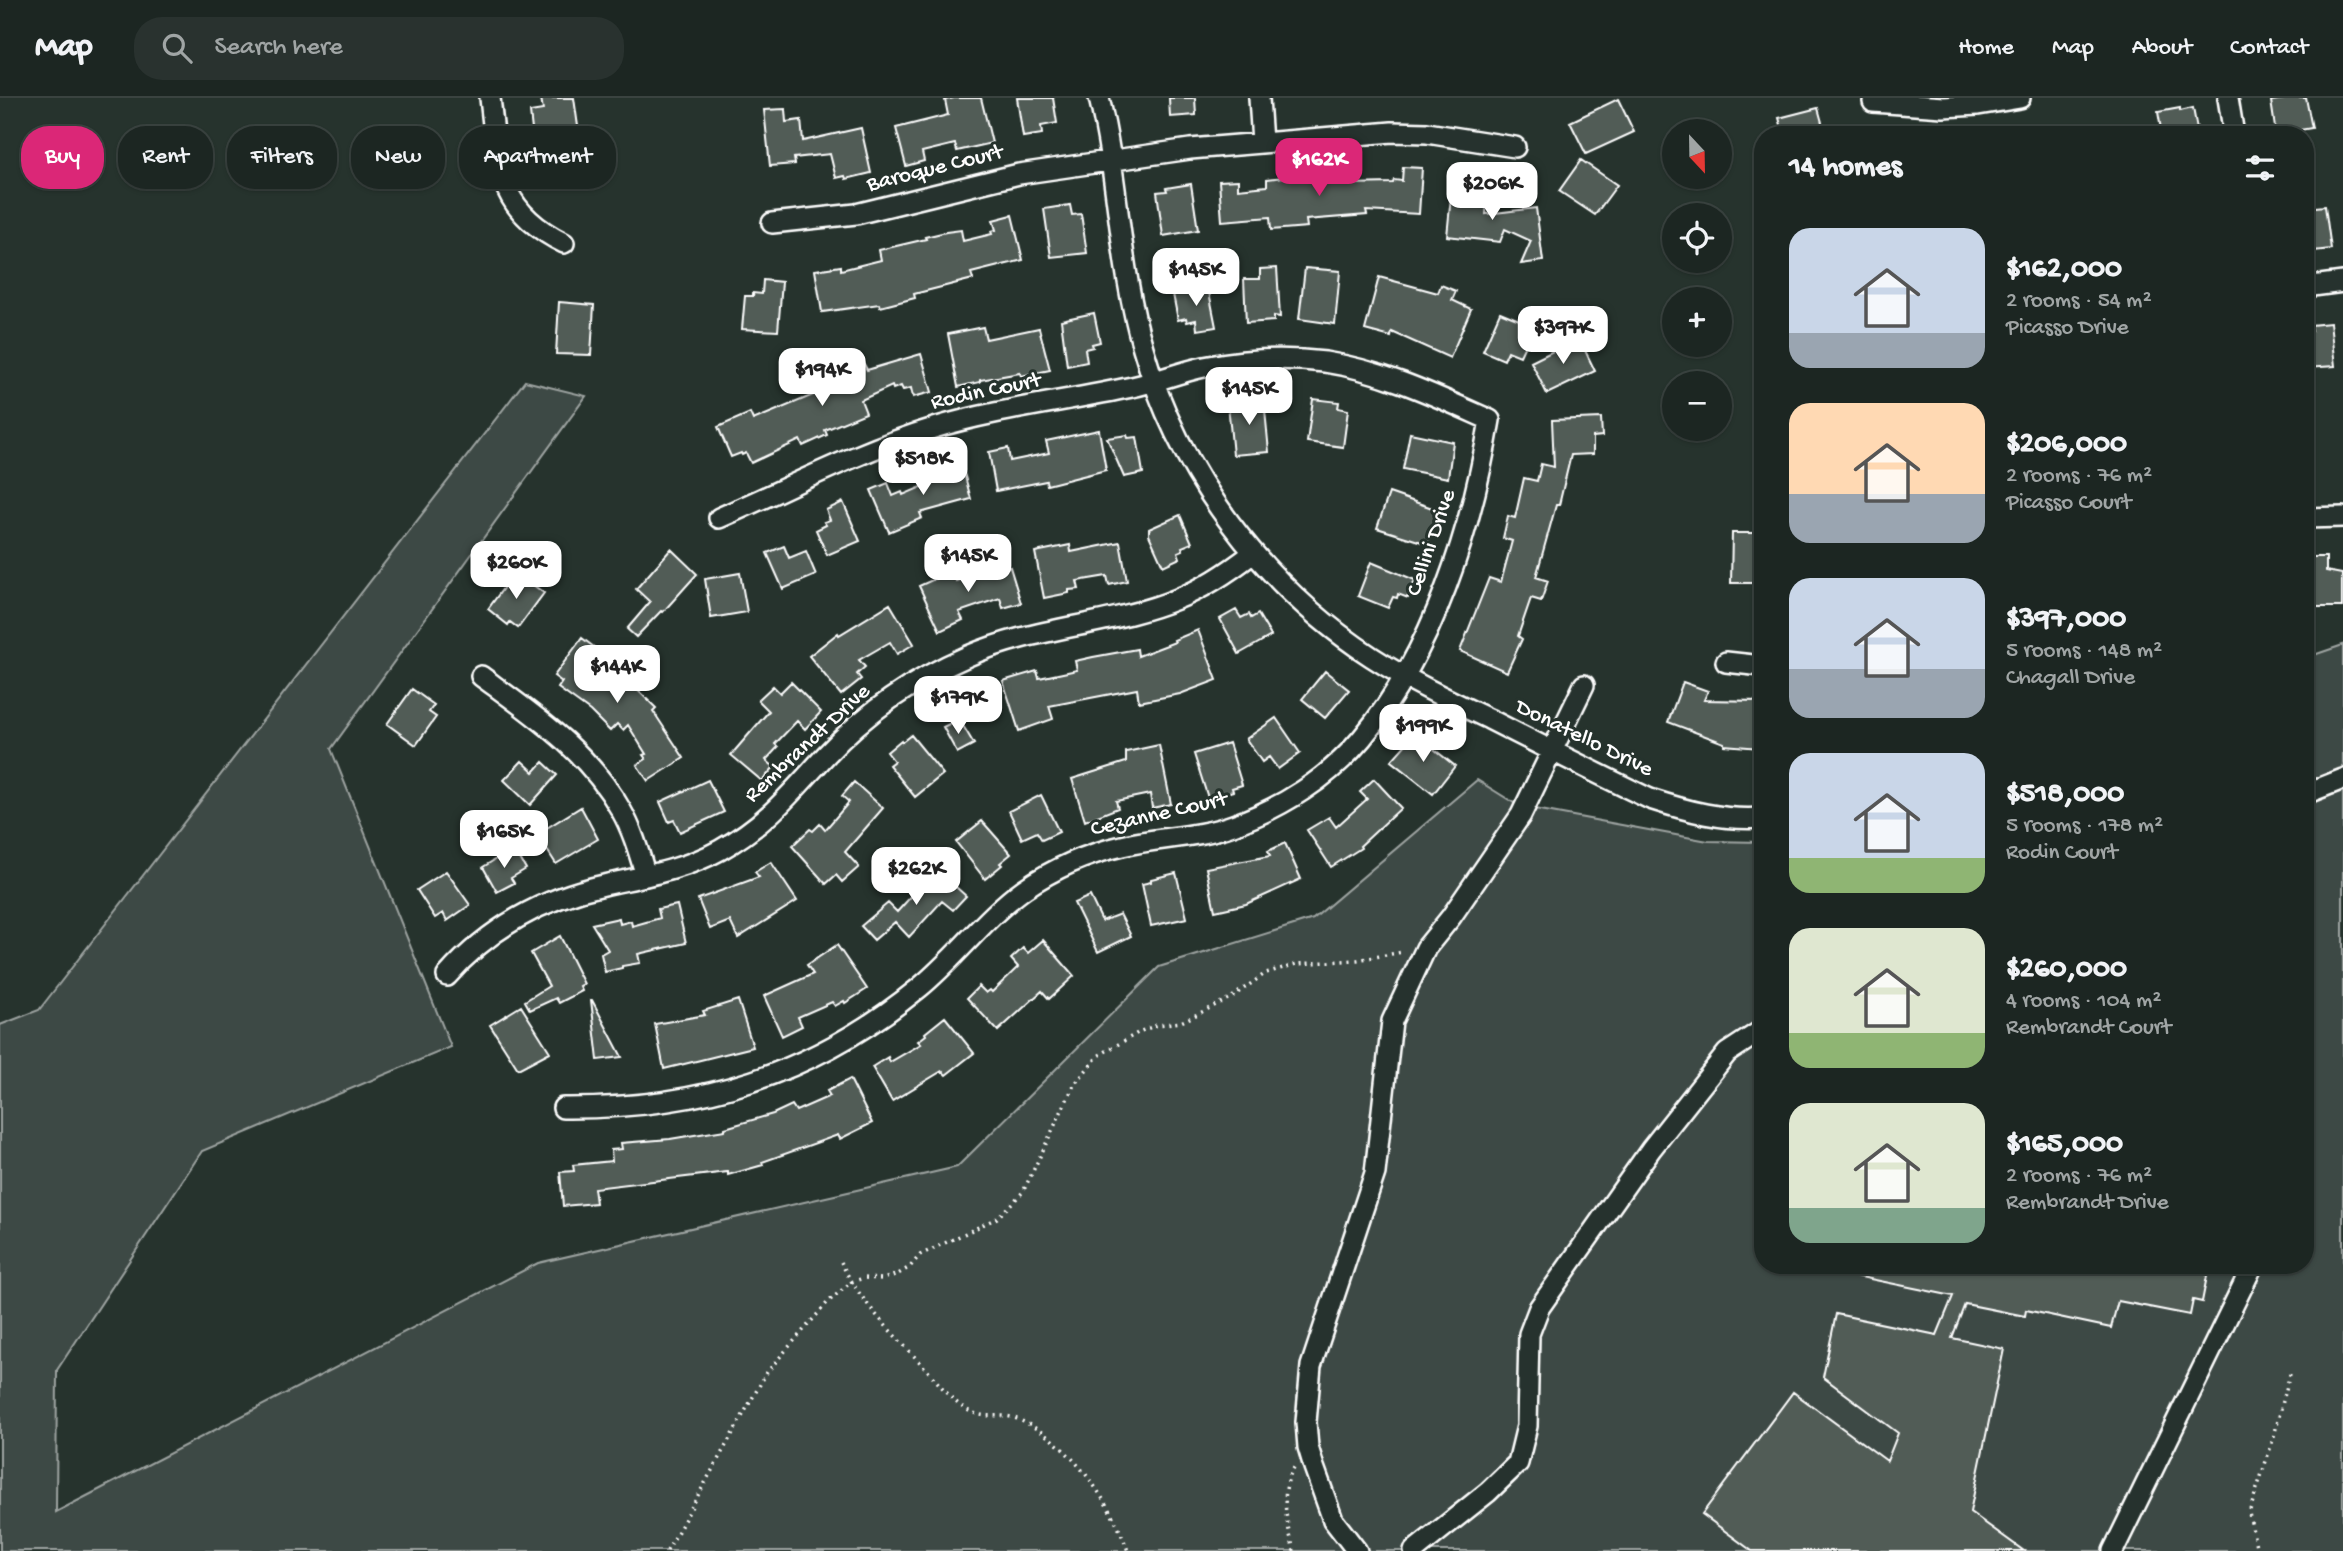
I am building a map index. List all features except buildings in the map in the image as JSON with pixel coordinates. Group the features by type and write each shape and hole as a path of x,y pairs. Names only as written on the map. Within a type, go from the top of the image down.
{"street":[{"path":"490,98 498,160 508,193 527,220 545,234 564,243"},
{"name":"Donatello Drive","path":"1099,98 1130,296 1153,381 1172,427 1197,473 1253,553 1330,627 1403,676 1650,799 1682,810 1717,816 1754,817"},
{"path":"1259,98 1262,142"},
{"path":"1873,102 1942,107 1978,105 2020,98"},
{"path":"2228,98 2233,126"},
{"name":"Baroque Court","path":"772,223 856,214 1019,174 1190,149 1392,132 1412,132 1515,147"},
{"path":"2314,286 2343,282"},
{"name":"Rodin Court","path":"719,517 899,439 937,427 1244,360 1324,362 1364,369 1405,382 1490,420"},
{"name":"Cellini Drive","path":"1403,676 1430,624 1452,572 1470,517 1490,420"},
{"path":"2314,518 2343,517"},
{"name":"Rembrandt Drive","path":"447,976 484,941 512,920 543,904 602,885 686,865 744,836 772,814 827,754 857,726 890,699 926,677 968,656 1012,640 1144,611 1177,599 1211,583 1253,553"},
{"path":"1726,662 1754,666"},
{"path":"481,676 559,734 604,782 622,811 646,876"},
{"name":"Cezanne Court","path":"563,1108 660,1104 702,1096 752,1082 799,1064 844,1041 921,987 996,913 1025,889 1056,870 1087,856 1122,846 1192,835 1231,825 1268,810 1301,791 1333,767 1360,740 1403,676"},
{"path":"1357,1551 1333,1520 1308,1447 1306,1422 1311,1366 1375,1173 1392,1021 1426,948 1451,917 1521,815 1584,685"},
{"path":"2314,790 2343,779"},
{"path":"1414,1551 1481,1498 1518,1462 1527,1426 1529,1334 1539,1308 1651,1149 1727,1053 1754,1035"},
{"path":"2113,1551 2249,1274"}],"path":[{"path":"667,1551 767,1373 828,1302 850,1282 864,1278 883,1279 898,1274 910,1267 920,1255 997,1218 1023,1192 1074,1085 1098,1056 1141,1031 1181,1022 1200,1013 1232,997 1266,973 1297,964 1357,960 1426,948"},
{"path":"841,1262 850,1282 960,1406 982,1417 1014,1417 1045,1434 1090,1478 1119,1525 1128,1551"},
{"path":"2257,1551 2249,1513 2273,1440 2291,1370"},
{"path":"1293,1551 1284,1511 1288,1476 1308,1447"}],"shaded area":[{"path":"525,381 586,396 331,749 451,1047 202,1151 57,1370 56,1512 538,1263 957,1167 1159,967 1313,919 1477,780 1519,806 1708,841 1754,842 1754,1274 2314,1274 2314,655 2343,645 2343,1551 0,1551 0,1025 39,1010"}]}
